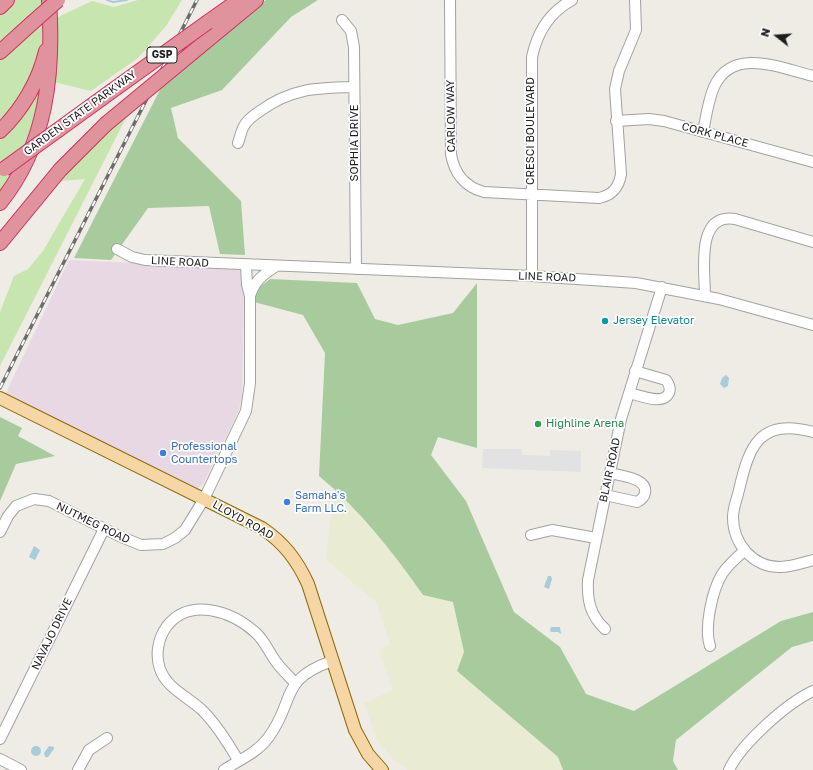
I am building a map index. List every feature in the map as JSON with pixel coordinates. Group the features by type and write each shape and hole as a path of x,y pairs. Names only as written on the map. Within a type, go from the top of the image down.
{"highway":[{"path":"0,7 7,0"},
{"path":"0,203 16,181 39,126 50,75 49,0"},
{"path":"0,52 58,0"},
{"name":"GARDEN STATE PARKWAY","path":"2,170 238,0"},
{"path":"0,243 72,157 106,124 256,0"},
{"path":"0,131 18,111 35,82 43,62 50,29"},
{"path":"0,234 22,215"}],"main road":[{"name":"LLOYD ROAD","path":"5,400 262,528 277,539 291,554 301,569 308,584 355,730 368,754 382,770"}],"street":[{"name":"CARLOW WAY","path":"450,0 451,154 454,167 463,180 478,191 489,193 599,198 610,194 620,181 621,174 616,121 615,88 619,71 636,30 635,0"},
{"name":"CRESCI BOULEVARD","path":"532,276 532,57 536,41 546,22 572,0"},
{"name":"SOPHIA DRIVE","path":"342,20 351,31 353,39 356,270"},
{"path":"703,132 715,86 724,73 735,65 756,62 813,76"},
{"path":"238,144 244,126 248,121 266,106 282,97 309,89 354,88"},
{"name":"CORK PLACE","path":"616,121 649,119 813,162"},
{"path":"705,296 705,240 709,229 718,221 724,218 735,219 813,242"},
{"name":"LINE ROAD","path":"117,249 132,257 146,260 275,267 532,276 595,280 662,287 705,296 813,325"},
{"path":"246,265 247,285 250,296"},
{"path":"204,499 242,423 249,399 250,296 252,288 261,276 275,267"},
{"name":"BLAIR ROAD","path":"605,629 593,615 588,600 588,580 621,419 662,287"},
{"path":"629,393 656,399 665,397 670,388 666,380 636,371"},
{"path":"813,432 798,428 781,428 761,438 750,450 744,464 733,516 735,532 744,551 762,563 778,567 813,560"},
{"path":"605,496 637,502 646,492 645,487 639,481 610,473"},
{"name":"NUTMEG ROAD","path":"0,532 8,516 16,506 34,499 49,501 104,529 141,545 163,544 176,538 185,530 204,499"},
{"name":"NAVAJO DRIVE","path":"0,739 104,529"},
{"path":"530,535 552,530 596,538"},
{"path":"710,646 707,638 707,627 717,584 728,566 744,551"},
{"path":"238,760 210,719 194,703 171,686 163,675 157,653 160,639 165,628 176,617 190,611 205,609 220,612 244,624 256,633 278,664 295,683"},
{"path":"224,770 238,760 257,750 270,736 295,683 311,670 332,662"},
{"path":"729,770 748,743 791,704 813,690"},
{"path":"78,770 89,750 106,738"},
{"path":"0,760 21,770"}],"shaded area":[{"path":"69,260 240,268 244,290 242,395 239,410 203,484 198,488 5,395"},
{"path":"483,449 522,449 522,455 550,456 550,450 581,451 581,472 482,468"}],"green space":[{"path":"0,0 43,0 42,93 31,134 0,209"},
{"path":"138,0 182,0 166,26 138,58 91,91 54,82 54,19 92,1 114,7"},
{"path":"266,0 318,0 291,17 222,90 171,108 178,138 241,201 245,255 220,254 209,206 148,208 111,260 74,258 166,78 190,54"},
{"path":"130,110 0,366 0,312 14,276 28,269 43,251 85,179 60,181 96,140"},
{"path":"270,279 357,283 375,319 398,325 453,313 477,283 477,448 438,437 431,455 466,501 514,612 560,647 586,694 634,711 781,621 813,612 813,641 792,647 676,740 673,761 678,770 563,770 558,757 457,671 464,652 453,602 423,595 400,563 362,517 319,476 325,353 303,315 254,302 257,289"},
{"path":"0,417 22,428 18,436 55,456 16,464 0,501"},
{"path":"334,488 392,551 423,595 453,602 464,652 457,671 558,757 563,770 408,770 394,760 377,740 364,703 393,690 379,650 390,644 376,602 326,560"}],"water":[{"path":"726,375 729,378 728,386 724,388 720,384 722,378"},
{"path":"34,546 40,550 35,560 29,557"},
{"path":"548,576 551,576 552,579 549,589 544,587"},
{"path":"551,627 560,627 561,634 558,632 551,632"},
{"path":"34,746 38,746 41,751 38,756 34,756 31,753 31,749"},
{"path":"49,746 54,747 54,749 48,757 45,757 44,753"}],"waterway":[{"path":"107,0 113,2 127,0"}],"railway":[{"path":"0,388 197,0"}],"place":[{"name":"Jersey Elevator","path":"605,321"},
{"name":"Highline Arena","path":"538,424"},
{"name":"Professional Countertops","path":"163,453"},
{"name":"Samaha's Farm LLC.","path":"287,502"}]}
